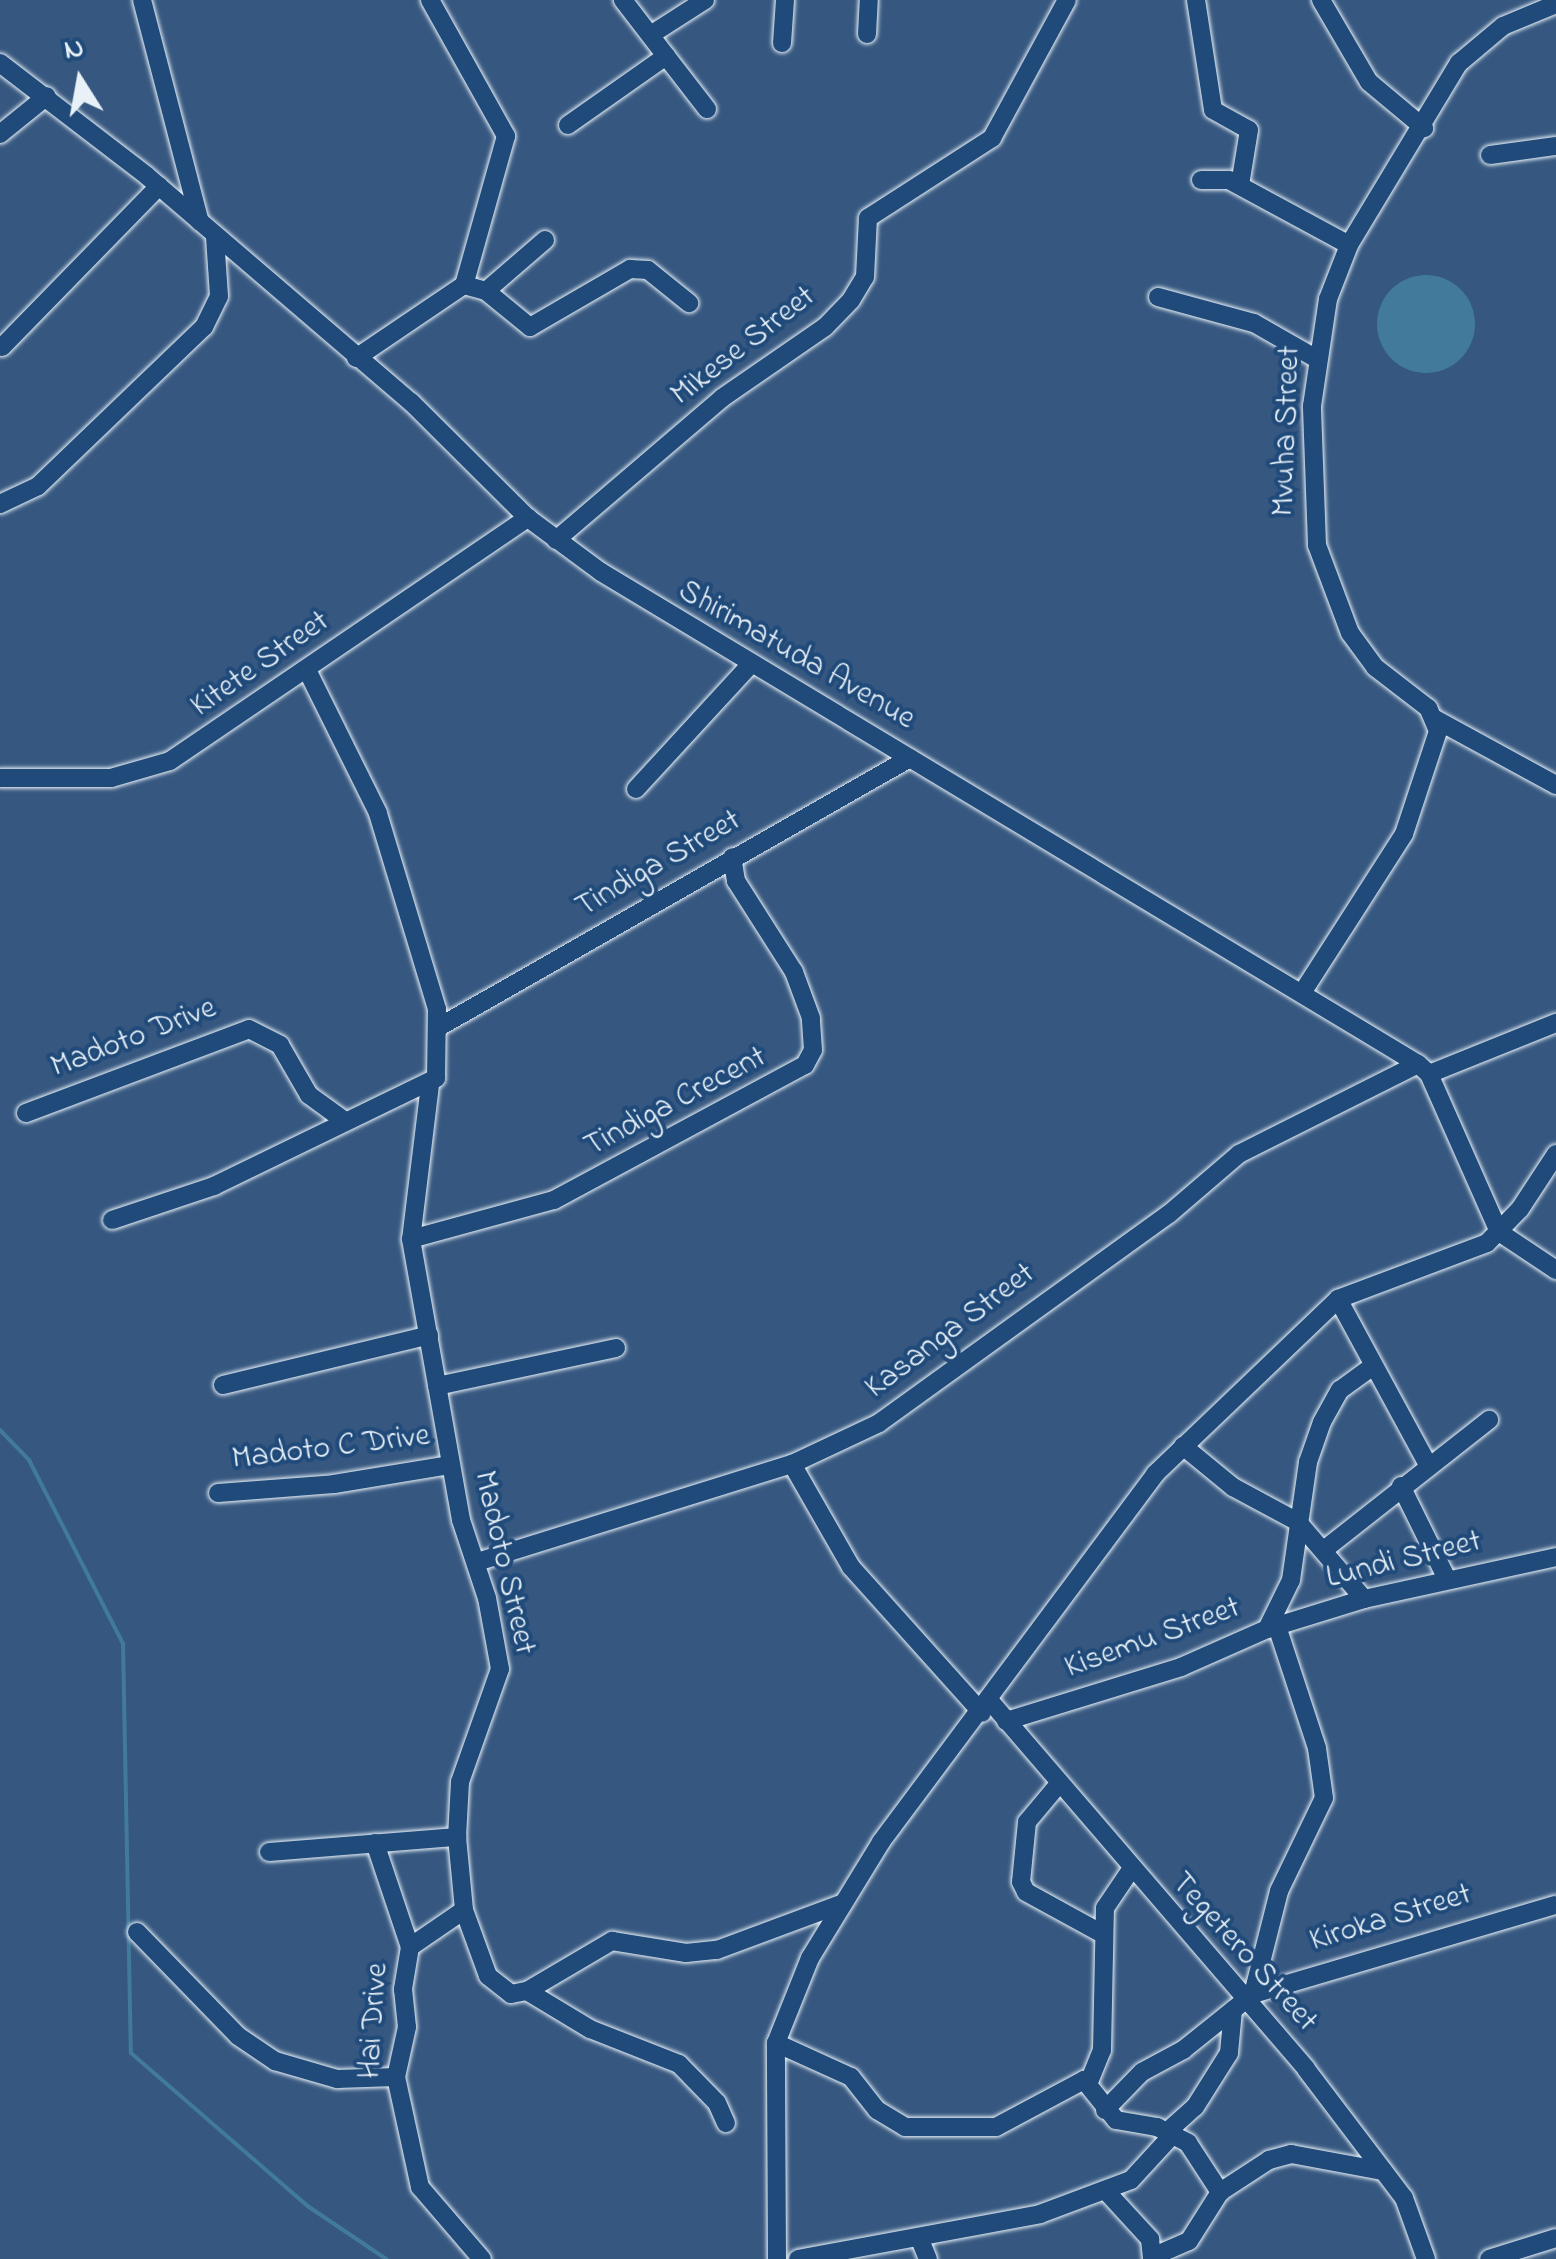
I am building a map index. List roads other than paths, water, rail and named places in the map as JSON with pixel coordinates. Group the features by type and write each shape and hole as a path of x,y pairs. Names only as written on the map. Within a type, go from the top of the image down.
{"street":[{"path":"142,0 200,222"},
{"path":"356,358 464,284 506,136 430,0"},
{"path":"623,0 707,110"},
{"path":"652,34 705,0"},
{"path":"782,43 784,0"},
{"path":"867,34 868,0"},
{"name":"Mikese Street","path":"556,540 722,398 798,346 851,300 864,277 868,218 992,138 1067,0"},
{"path":"1196,0 1213,110 1249,130 1240,185"},
{"path":"1320,0 1369,82 1424,128"},
{"name":"Mvuha Street","path":"1556,4 1475,46 1348,245 1315,358 1311,486 1316,546 1332,597 1375,667 1435,719 1556,786"},
{"path":"568,124 666,56"},
{"name":"Shirimatuda Avenue","path":"0,63 159,186 215,238 411,402 528,518 556,540 748,666 910,758 1423,1069"},
{"path":"0,134 46,96"},
{"path":"1490,154 1556,146"},
{"path":"1201,180 1240,185 1348,245"},
{"path":"2,347 159,186"},
{"path":"0,504 38,486 204,328 219,296 215,238"},
{"path":"486,291 546,240"},
{"path":"464,284 486,291 530,327 630,269 648,270 688,302"},
{"path":"1158,298 1254,323 1315,358"},
{"name":"Kitete Street","path":"0,778 86,779 148,770 220,732 528,518"},
{"path":"636,789 748,666"},
{"path":"112,1220 214,1186 342,1118 430,1085 439,1065 439,1027 366,782 307,670"},
{"path":"1302,993 1404,834 1438,731 1435,719"},
{"name":"Tindiga Street","path":"439,1027 910,758"},
{"name":"Tindiga Crecent","path":"411,1239 554,1200 805,1065 813,1050 811,1018 794,972 736,881 732,858"},
{"name":"Kasanga Street","path":"477,1562 792,1464 915,1400 1240,1154 1423,1069 1556,1022"},
{"name":"Madoto Drive","path":"26,1113 248,1029 280,1045 309,1096 342,1118"},
{"path":"1423,1069 1499,1232 1556,1270"},
{"name":"Madoto Street","path":"430,1085 411,1239 450,1465 477,1562 500,1669 460,1782 457,1837 464,1910 488,1976 510,1994 527,1991 590,2028 679,2064 716,2102 726,2123"},
{"path":"777,2259 776,2043 787,2008 841,1904 1139,1493 1183,1446 1338,1299 1372,1282 1476,1250 1499,1232 1556,1154"},
{"path":"1338,1299 1428,1465"},
{"path":"223,1385 429,1335"},
{"path":"436,1386 616,1348"},
{"name":"Kisemu Street","path":"1006,1721 1181,1667 1272,1627 1291,1580 1298,1522 1322,1422 1340,1390 1373,1366"},
{"path":"1325,1549 1488,1420"},
{"path":"1183,1446 1233,1487 1298,1522 1364,1598"},
{"name":"Tegetero Street","path":"792,1464 851,1568 986,1707 1006,1721 1383,2170 1404,2198 1426,2259"},
{"name":"Madoto C Drive","path":"218,1492 334,1484 450,1465"},
{"path":"1400,1486 1446,1580"},
{"name":"Lundi Street","path":"1272,1627 1364,1598 1556,1557"},
{"path":"798,2259 1040,2214 1106,2190 1151,2165 1171,2132 1195,2107 1229,2053 1279,1891 1324,1798 1317,1748 1272,1627"},
{"path":"1058,1785 1027,1822 1021,1882 1026,1892 1101,1934"},
{"path":"269,1852 457,1837"},
{"path":"375,1844 410,1947"},
{"path":"1089,2082 1102,2050 1101,1934 1112,1892 1130,1871"},
{"path":"527,1991 612,1940 686,1953 717,1950 841,1904"},
{"name":"Kiroka Street","path":"1105,2110 1142,2072 1243,2001 1556,1904"},
{"name":"Hai Drive","path":"464,1910 410,1947 403,1989 408,2026 396,2077 420,2187 482,2259"},
{"path":"137,1932 238,2036 274,2060 337,2079 396,2077"},
{"path":"776,2043 851,2076 877,2110 905,2127 996,2126 1080,2080 1089,2082 1105,2110 1128,2125 1171,2132 1188,2143 1220,2192"},
{"path":"1106,2190 1150,2239 1152,2258 1189,2241 1220,2192 1268,2160 1291,2154 1383,2170"},
{"path":"918,2237 928,2259"},
{"path":"1490,2259 1556,2238"}],"water":[{"path":"1426,275 1445,279 1460,290 1471,305 1475,324 1471,343 1460,358 1445,369 1426,373 1407,369 1392,358 1381,343 1377,324 1381,305 1392,290 1407,279"}],"waterway":[{"path":"0,1430 29,1460 123,1644 131,2053 309,2207 386,2259"}]}
